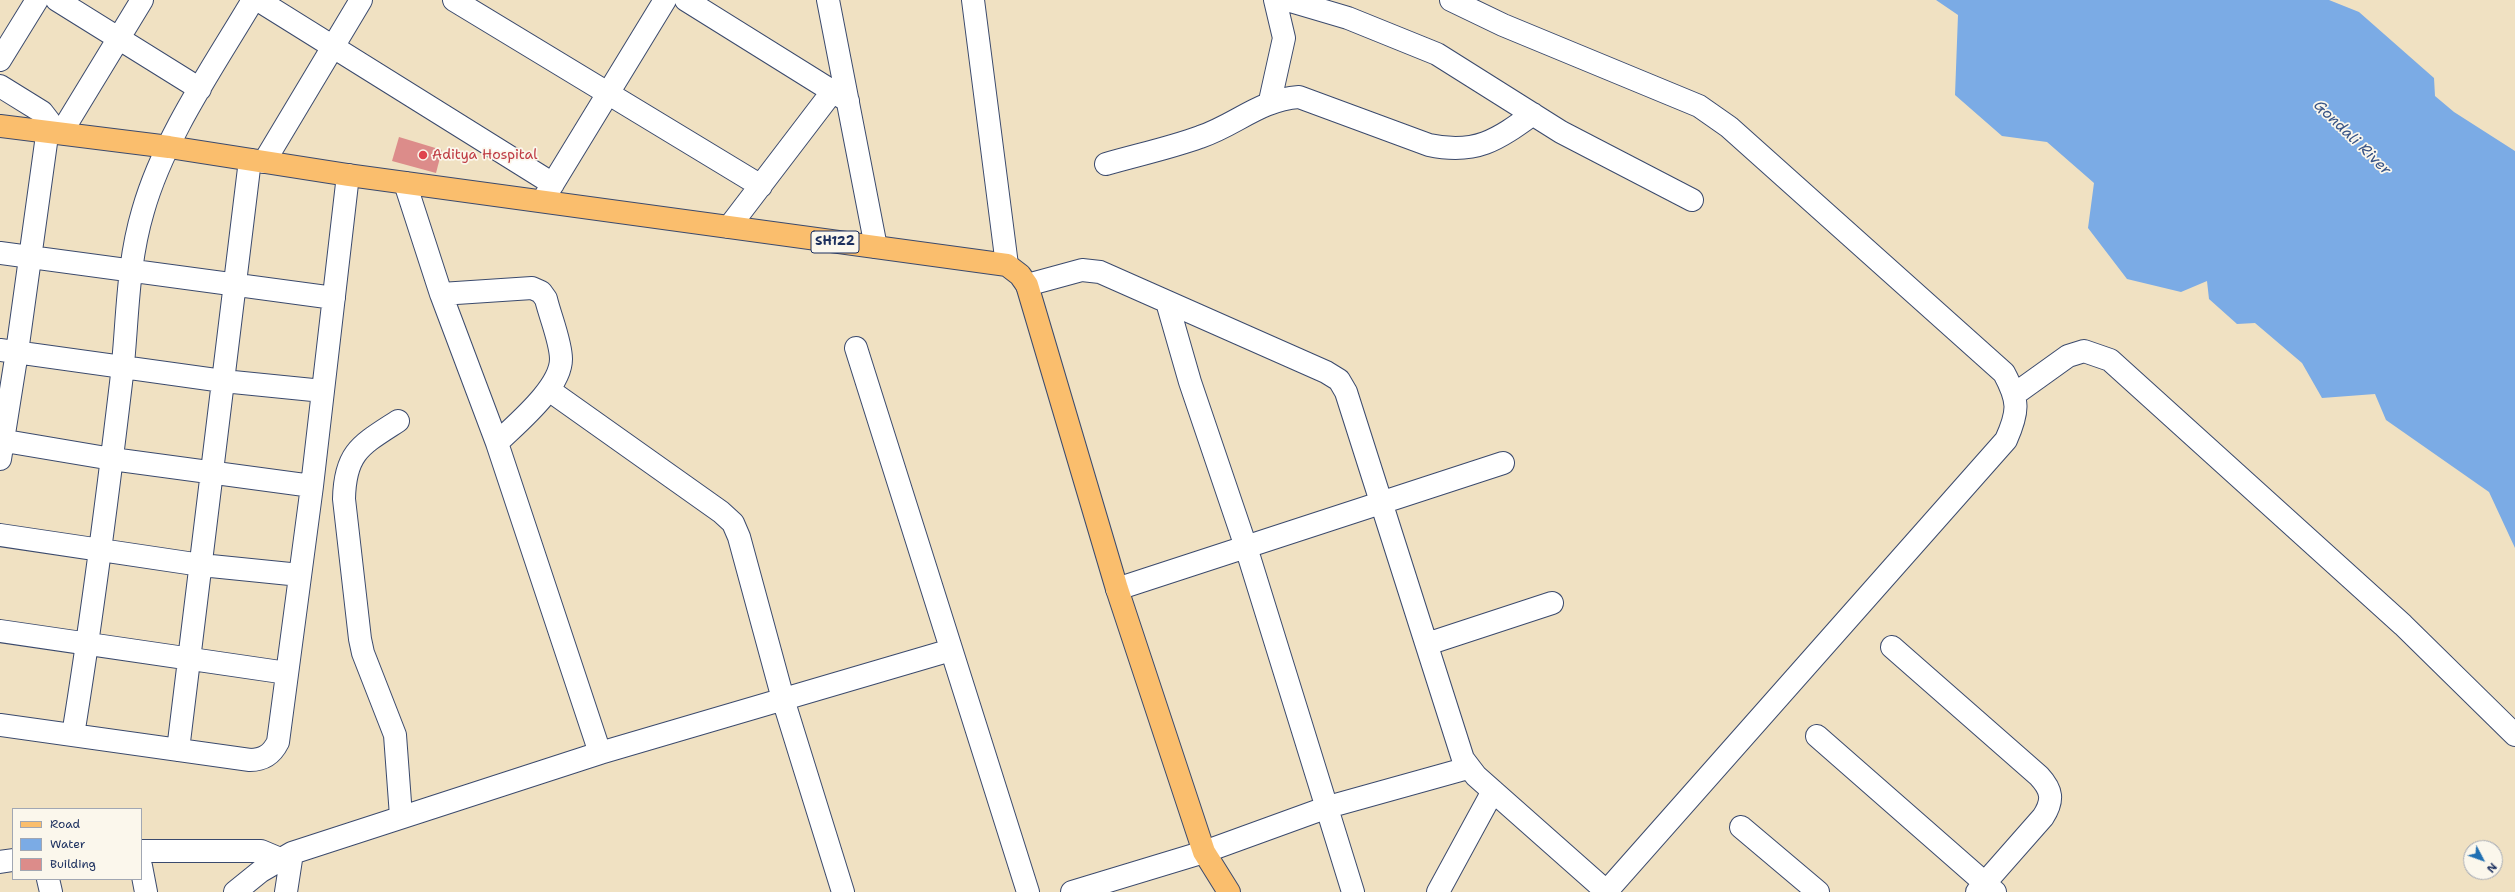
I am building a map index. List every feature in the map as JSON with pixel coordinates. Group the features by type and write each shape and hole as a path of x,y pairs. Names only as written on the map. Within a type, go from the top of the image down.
{"main road":[{"name":"SH122","path":"0,126 169,147 405,183 548,193 729,227 1007,265"},
{"path":"1007,265 1020,275 1027,285 1117,589 1204,852 1229,892"}],"street":[{"path":"0,60 37,0"},
{"path":"57,0 200,89"},
{"path":"142,0 55,132 30,257 9,351 1,447 112,459 312,486"},
{"path":"73,735 88,644 101,550 123,366 130,271 142,212 169,147 200,89 253,0"},
{"path":"258,0 333,46 548,193 664,0"},
{"path":"178,750 234,285 257,161 333,46 360,0"},
{"path":"454,0 761,186"},
{"path":"686,0 840,96"},
{"path":"828,0 840,96 876,248"},
{"path":"973,0 1007,265"},
{"path":"1270,101 1284,38 1275,0"},
{"path":"1287,0 1348,18 1437,54 1561,132 1692,200"},
{"path":"1027,285 1082,270 1100,272 1326,372 1339,380 1346,392 1468,768 1606,892 2006,440 2016,418 2015,394 2004,374 1729,127 1699,106 1502,25 1452,0"},
{"path":"0,86 42,112 55,132"},
{"path":"729,227 761,186 840,96"},
{"path":"1106,164 1202,137 1270,101 1299,96 1430,145 1444,148 1483,146 1497,140 1533,114"},
{"path":"0,725 250,760 259,760 267,757 278,742 312,486 348,175"},
{"path":"405,183 441,294 497,443 600,753"},
{"path":"0,253 334,298"},
{"path":"441,294 532,288 541,292 546,299 561,358 560,369 549,390 497,443"},
{"path":"1167,302 1190,382 1246,547 1328,807 1353,892"},
{"path":"856,348 1028,892"},
{"path":"9,351 223,380 323,391"},
{"path":"2015,394 2068,356 2084,351 2110,360 2403,625 2515,735"},
{"path":"549,390 721,512 733,523 739,537 783,700 843,892"},
{"path":"398,421 362,444 353,455 344,486 344,499 360,639 363,653 395,735 401,816"},
{"path":"1117,589 1502,463"},
{"path":"0,535 201,565 300,575"},
{"path":"1427,644 1552,603"},
{"path":"0,631 288,673"},
{"path":"1817,736 1986,889 2043,816 2049,807 2052,795 2048,786 2039,776 1892,647"},
{"path":"235,892 286,856 401,816 600,753 952,650"},
{"path":"1072,892 1204,852 1328,807 1468,768"},
{"path":"1438,892 1493,791"},
{"path":"1741,827 1818,892"},
{"path":"142,851 261,851 286,856"},
{"path":"286,856 286,892"},
{"path":"0,862 12,860"},
{"path":"142,871 146,892"},
{"path":"48,880 51,892"}],"water":[{"name":"Gondali River","path":"1936,0 2329,0 2359,12 2434,78 2435,96 2454,112 2515,151 2515,548 2489,492 2386,420 2375,394 2322,398 2302,363 2255,323 2237,324 2209,299 2207,281 2181,292 2127,279 2088,228 2094,183 2047,142 2002,136 1955,95 1958,15"}],"building":[{"path":"399,137 442,150 436,173 392,161"}],"place":[{"name":"Aditya Hospital","path":"423,155"}]}
